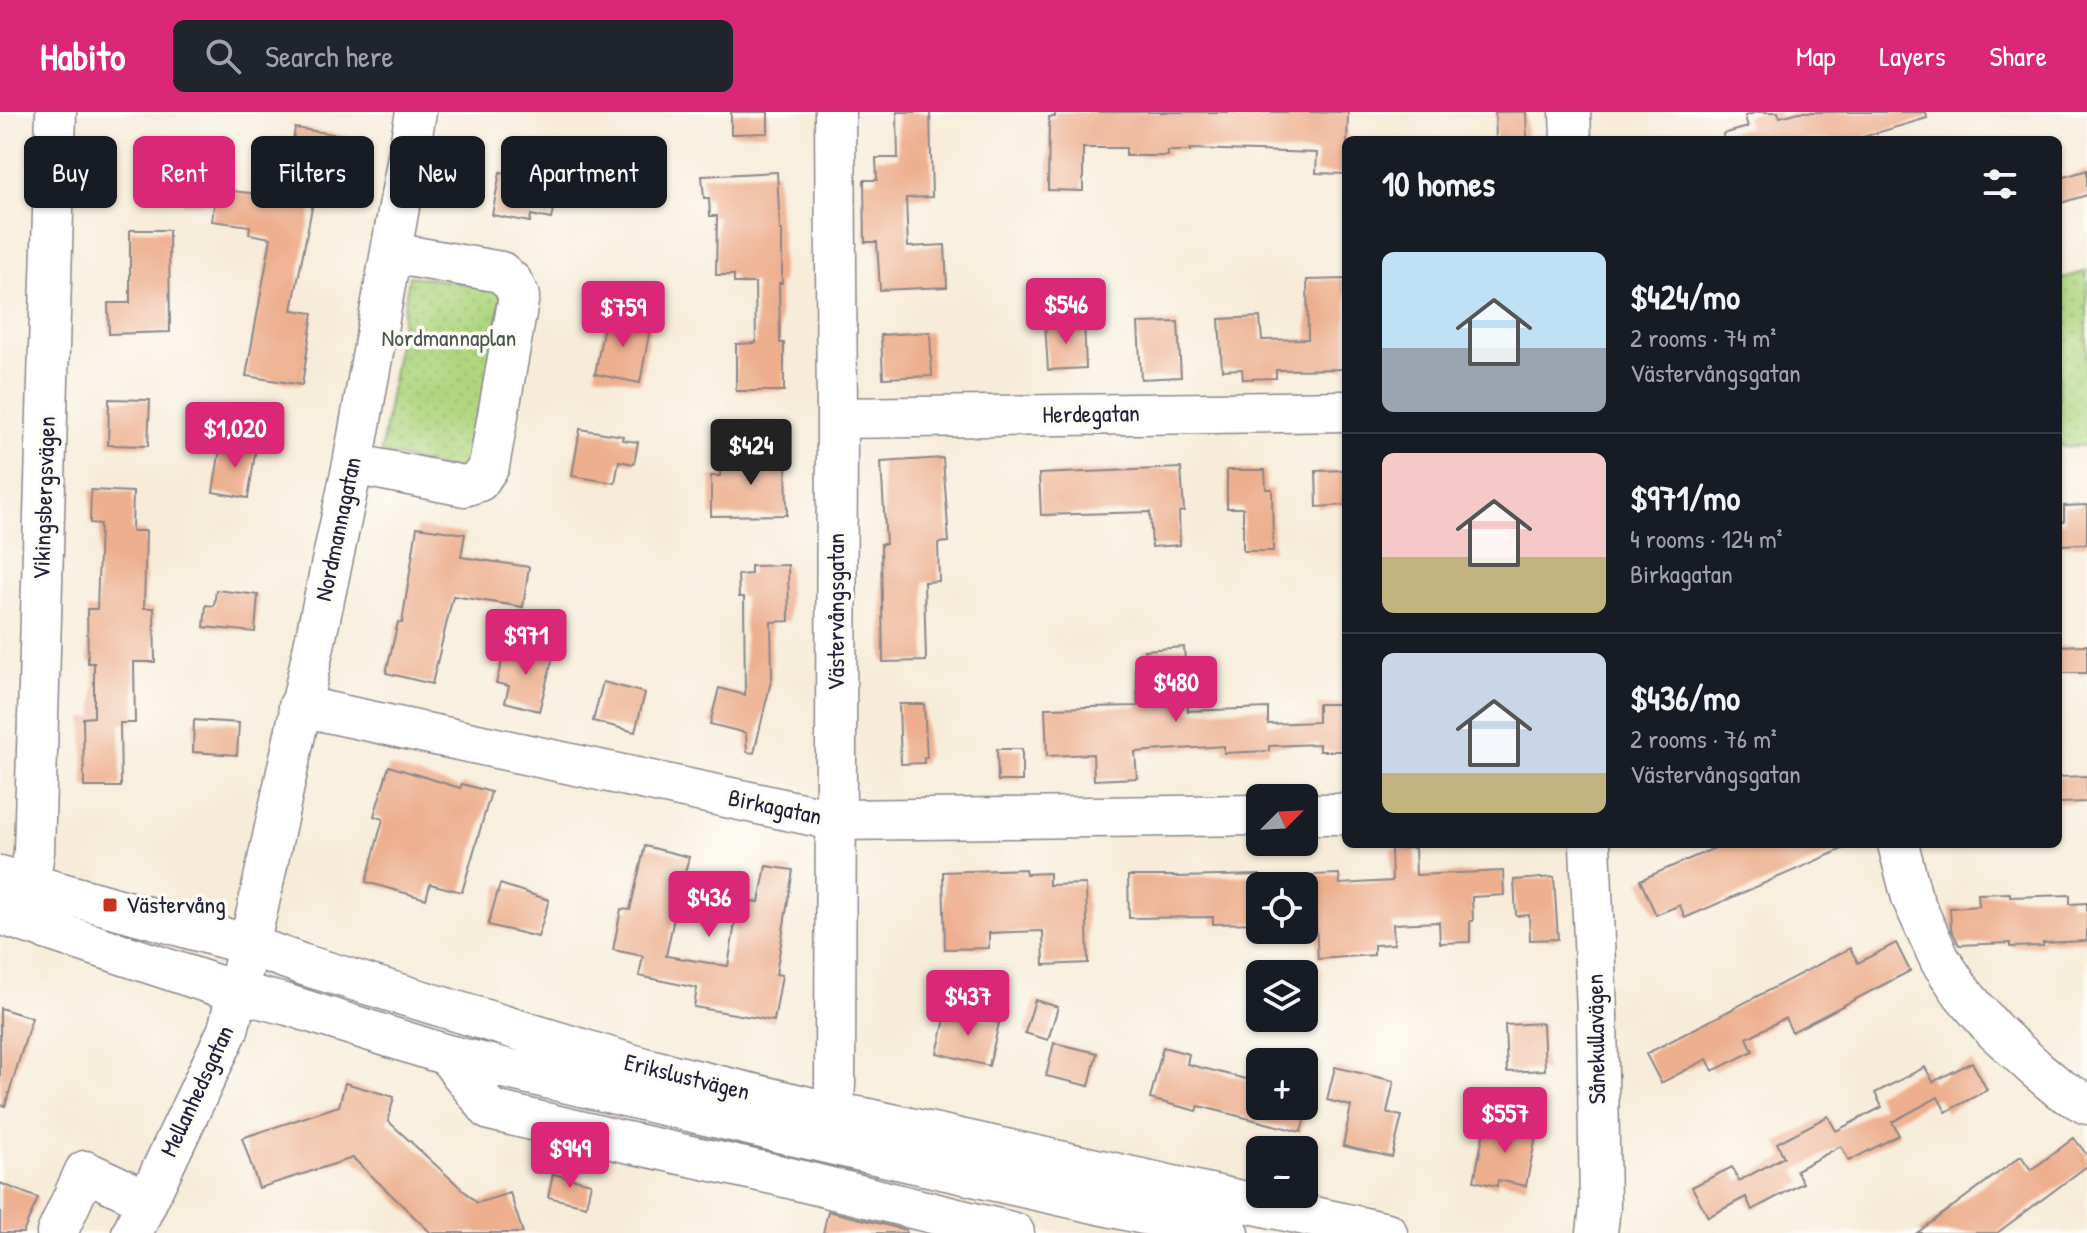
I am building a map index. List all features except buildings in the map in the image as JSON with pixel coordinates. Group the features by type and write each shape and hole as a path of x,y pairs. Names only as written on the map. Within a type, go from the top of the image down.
{"street":[{"name":"Vikingsbergsvägen","path":"14,880 34,852 56,112"},
{"name":"Nordmannagatan","path":"249,945 353,464 416,112"},
{"name":"Västervångsgatan","path":"833,1113 837,418 835,112"},
{"path":"1570,112 1571,136"},
{"path":"353,464 464,486 479,481 489,466 519,296 512,282 501,272 391,253"},
{"name":"Herdegatan","path":"837,418 1342,411"},
{"name":"Birkagatan","path":"299,706 834,820 1246,815"},
{"path":"1318,814 1342,814"},
{"name":"Sånekullavägen","path":"1590,848 1597,1013 1600,1207 1597,1233"},
{"path":"1899,848 1912,898 1940,960 1963,994 1994,1030 2035,1068 2060,1089 2087,1104"},
{"name":"Erikslustvägen","path":"14,880 249,945 301,964 644,1068 833,1113 1387,1233"},
{"name":"Erikslustvägen","path":"0,914 237,992 447,1055 1229,1233"},
{"name":"Mellanhedsgatan","path":"143,1222 228,1030 249,945"},
{"path":"447,1055 490,1110 1014,1233"},
{"path":"57,1233 85,1171 143,1222"}],"green space":[{"path":"2087,271 2087,446 2062,446 2062,279"},
{"name":"Nordmannaplan","path":"409,276 503,287 475,464 465,473 381,453"}],"place":[{"name":"Västervång","path":"110,905"}]}
